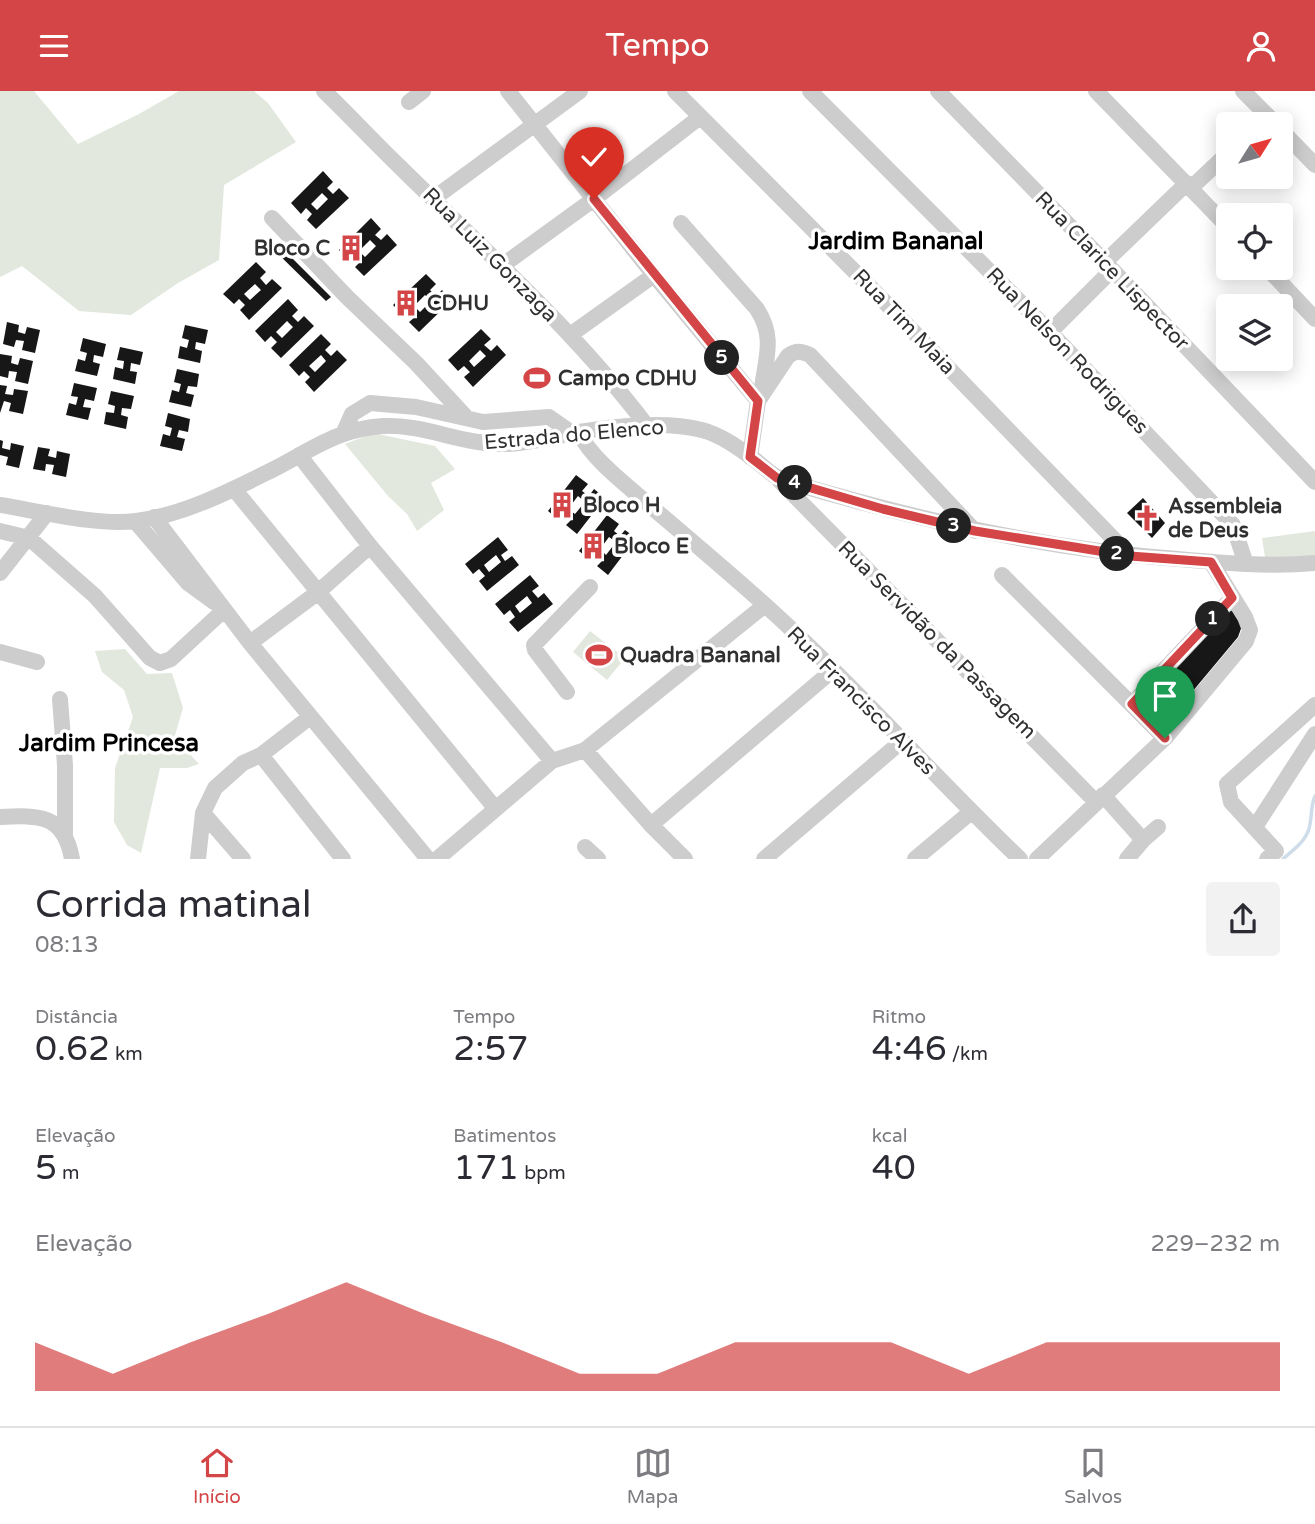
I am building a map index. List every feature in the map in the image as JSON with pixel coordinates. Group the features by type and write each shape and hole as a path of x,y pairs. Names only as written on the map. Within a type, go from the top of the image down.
{"street":[{"name":"Rua Luiz Gonzaga","path":"324,91 503,265 605,373 647,426"},
{"path":"409,102 423,91"},
{"path":"508,91 654,275 760,397"},
{"path":"433,199 580,91"},
{"name":"Rua Tim Maia","path":"675,91 886,303 1130,556"},
{"name":"Rua Nelson Rodrigues","path":"810,91 1050,332 1233,525 1246,564"},
{"name":"Rua Clarice Lispector","path":"937,91 1315,482"},
{"path":"1096,91 1216,214"},
{"path":"1243,91 1260,112"},
{"path":"503,265 700,117"},
{"path":"1293,142 1315,165"},
{"path":"1050,332 1109,266 1189,185 1216,163"},
{"path":"272,218 347,297 402,348 465,416"},
{"path":"681,223 765,321 769,335 750,457"},
{"path":"570,335 654,275"},
{"path":"1278,280 1315,319"},
{"path":"760,397 788,356 794,351 810,355 975,531"},
{"path":"416,407 430,379"},
{"path":"344,432 352,414 370,403 416,407 483,422 549,417 575,433"},
{"name":"Estrada do Elenco","path":"0,505 113,522 135,521 195,506 234,489 344,432 387,426 421,430 480,444 509,444 575,433 647,426 703,430 722,438 777,478 883,509 975,531 1130,556 1246,564 1315,563"},
{"name":"Rua Francisco Alves","path":"575,433 615,476 765,605 833,670 1020,859"},
{"path":"299,455 370,545 552,761"},
{"name":"Rua Servidão da Passagem","path":"777,478 1143,840"},
{"path":"234,489 495,809"},
{"path":"0,573 47,513"},
{"path":"154,517 250,643 428,859"},
{"path":"135,521 194,588 223,609"},
{"path":"0,531 30,538 95,596 150,657 160,663 171,659 223,609"},
{"path":"250,643 317,593 370,545"},
{"path":"1037,859 1165,738 1246,641 1250,630 1245,617 1211,562"},
{"path":"1002,575 1165,738"},
{"path":"567,692 534,650 534,645 590,587"},
{"path":"1132,704 1232,598"},
{"path":"437,859 552,761 585,750 765,605"},
{"path":"0,652 37,662"},
{"path":"651,825 833,670"},
{"path":"60,699 65,765 65,836 72,859"},
{"path":"1271,855 1255,827 1231,802 1227,784 1315,705"},
{"path":"198,859 203,813 215,788 243,763 261,755 310,717"},
{"path":"1255,827 1315,734"},
{"path":"764,859 902,741"},
{"path":"585,750 685,859"},
{"path":"261,755 344,859"},
{"path":"915,859 971,812"},
{"path":"203,813 243,859"},
{"path":"0,817 43,817 54,823 65,836"},
{"path":"1127,859 1158,827"},
{"path":"585,847 598,859"}],"shaded area":[{"path":"0,91 34,91 78,144 179,91 254,91 268,103 296,142 224,185 219,260 178,283 131,315 79,311 22,266 0,277"},
{"path":"373,433 435,446 455,469 431,483 444,510 417,531 407,514 388,496 345,444"},
{"path":"1315,531 1315,555 1279,560 1265,557 1262,538"},
{"name":"Quadra Bananal","path":"590,631 625,658 607,680 573,652"},
{"path":"125,649 147,674 172,673 183,708 173,742 185,749 199,764 187,768 160,768 141,853 127,845 114,822 115,768 133,717 124,690 102,672 95,651"}],"building":[{"path":"323,171 333,182 327,188 333,194 339,188 349,198 316,229 307,220 312,214 306,208 301,214 291,203","holes":["322,193 328,199 317,210 311,204"]},
{"name":"Bloco C","path":"371,218 381,229 375,235 381,240 387,234 397,245 364,276 355,267 361,261 354,254 349,260 339,250","holes":["370,240 376,246 365,257 359,251"]},
{"path":"276,242 331,297 326,301 270,246"},
{"path":"256,262 266,272 260,278 266,285 272,279 282,288 249,320 240,310 245,305 239,299 234,304 223,294","holes":["255,284 261,290 250,300 244,294"]},
{"name":"CDHU","path":"426,274 436,284 430,290 436,296 442,290 452,300 419,332 409,322 415,317 409,310 404,316 393,305","holes":["425,295 431,301 420,312 414,306"]},
{"path":"288,299 298,310 292,316 298,322 304,316 314,326 281,358 271,348 277,342 271,336 265,342 255,331","holes":["287,321 293,327 282,338 276,332"]},
{"path":"7,322 19,325 18,332 25,334 27,327 40,330 35,353 22,350 24,341 16,340 14,347 3,344"},
{"path":"185,325 208,330 205,344 196,342 195,349 202,351 200,363 178,358 180,346 187,348 189,340 182,338"},
{"name":"CDHU","path":"481,329 491,339 484,345 491,351 497,345 506,355 473,387 464,377 470,372 464,366 458,371 448,360","holes":["480,350 486,356 474,367 469,361"]},
{"path":"321,334 331,344 325,350 331,356 337,350 347,360 314,392 305,382 310,377 304,371 299,376 289,365","holes":["321,355 326,361 315,372 309,366"]},
{"path":"83,338 106,344 103,357 94,355 93,362 100,364 97,376 75,371 78,359 85,361 87,353 80,351"},
{"path":"120,347 143,352 140,365 131,363 130,371 137,372 135,384 113,379 115,367 123,369 124,361 117,360"},
{"path":"0,354 12,356 11,363 18,365 20,358 33,361 28,384 15,381 17,372 9,371 8,378 0,376"},
{"path":"177,369 199,374 197,387 188,386 186,393 194,395 191,407 169,402 172,390 179,392 181,384 174,382"},
{"path":"74,383 97,388 94,401 85,399 83,407 91,408 88,420 66,415 69,403 76,405 78,397 71,396"},
{"path":"0,385 7,386 5,394 13,395 14,389 28,391 23,414 9,411 11,403 4,401 0,413"},
{"path":"111,391 134,396 131,409 122,408 121,415 128,417 126,429 104,424 106,412 114,413 115,406 108,404"},
{"path":"168,413 190,419 188,432 179,430 177,437 185,439 182,451 160,446 163,434 170,436 172,428 165,426"},
{"path":"0,440 3,441 2,448 10,450 11,443 24,446 19,468 6,465 8,457 0,455"},
{"path":"38,447 50,449 48,456 56,458 57,451 70,454 66,477 52,474 54,465 46,464 45,471 33,469"},
{"name":"Bloco H","path":"576,475 588,484 582,491 589,496 594,489 605,498 577,534 566,525 572,519 564,513 559,520 548,511","holes":["578,496 585,502 575,514 568,509"]},
{"name":"Assembleia de Deus","path":"1143,498 1165,523 1152,538 1127,513"},
{"name":"Bloco E","path":"607,515 619,524 614,531 620,536 625,530 636,538 608,575 597,566 603,560 595,554 590,560 579,551","holes":["609,537 616,542 606,555 600,549"]},
{"path":"498,537 508,550 501,555 505,561 512,556 519,565 487,591 479,581 485,576 479,569 473,574 465,564","holes":["496,555 501,562 489,572 484,565"]},
{"path":"530,575 539,586 532,591 538,598 544,593 553,604 518,632 509,622 515,617 510,610 504,615 495,604","holes":["527,596 532,603 520,613 515,606"]},
{"path":"1230,605 1243,623 1238,637 1177,710 1153,686"}],"waterway":[{"path":"1283,859 1300,844 1309,830 1315,796"}],"place":[{"name":"Bloco C","path":"351,248"},
{"name":"CDHU","path":"406,303"},
{"name":"Campo CDHU","path":"537,378"},
{"name":"Bloco H","path":"562,505"},
{"name":"Assembleia de Deus","path":"1147,518"},
{"name":"Bloco E","path":"593,546"},
{"name":"Quadra Bananal","path":"599,655"}],"district":[{"name":"Jardim Bananal","path":"896,241"},
{"name":"Jardim Princesa","path":"109,743"}],"route":[{"path":"594,199 758,401 750,457 777,478 883,509 975,531 1130,556 1211,562 1232,598 1132,704 1165,738"}]}
